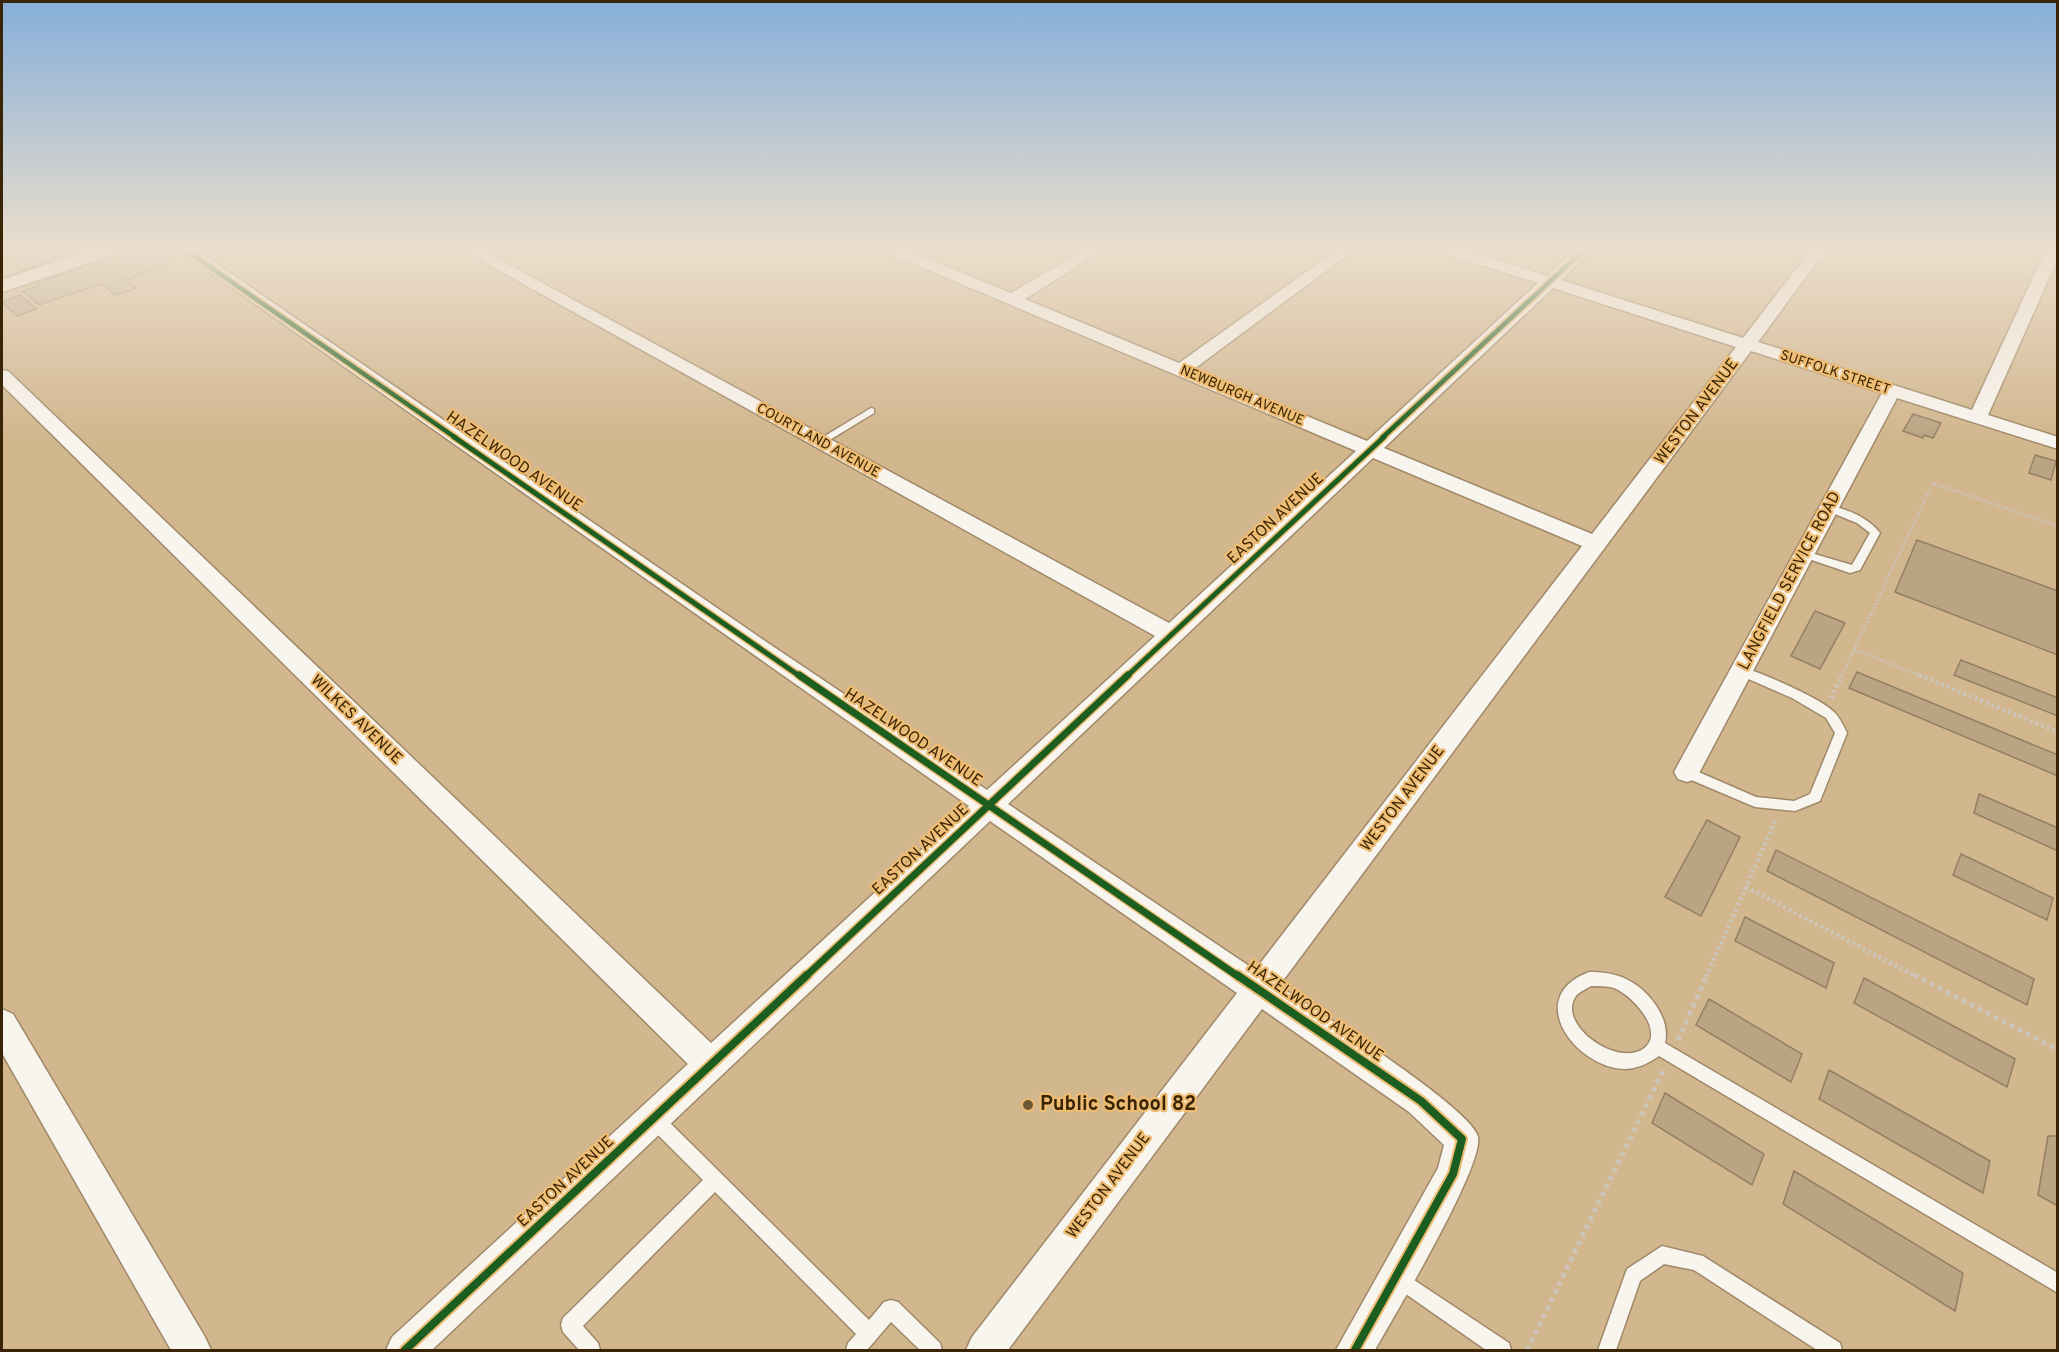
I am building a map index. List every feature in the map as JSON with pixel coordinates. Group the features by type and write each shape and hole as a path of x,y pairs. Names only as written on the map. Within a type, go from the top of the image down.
{"street":[{"name":"HAZELWOOD AVENUE","path":"272,310 989,806 1421,1101 1462,1139 1453,1174 1356,1350"},
{"name":"COURTLAND AVENUE","path":"579,310 1172,635"},
{"name":"NEWBURGH AVENUE","path":"1036,310 1597,544"},
{"path":"1181,370 1264,310"},
{"name":"EASTON AVENUE","path":"405,1350 1520,310"},
{"name":"SUFFOLK STREET","path":"1638,310 2058,443"},
{"name":"WESTON AVENUE","path":"985,1350 1774,310"},
{"path":"1977,418 2026,310"},
{"name":"WILKES AVENUE","path":"2,375 711,1065"},
{"name":"LANGFIELD SERVICE ROAD","path":"1687,772 1893,391"},
{"path":"2,1024 192,1350"}],"lane":[{"path":"819,442 871,411"},
{"path":"1804,554 1850,568 1856,567 1875,533 1862,521 1829,508"},
{"path":"1687,772 1755,802 1795,806 1815,797 1841,733 1830,715 1796,695 1741,671"},
{"path":"1664,1051 1638,1060 1623,1062 1593,1051 1570,1028 1564,1002 1568,991 1576,983 1589,979 1604,979 1620,984 1635,993 1648,1005 1656,1019 1664,1051 2058,1284"},
{"path":"654,1119 869,1334"},
{"path":"591,1350 570,1325 715,1180"},
{"path":"1607,1350 1633,1275 1662,1255 1697,1262 1833,1350"},
{"path":"1396,1277 1502,1350"},
{"path":"855,1350 891,1310 933,1350"}],"path":[{"path":"1824,712 1933,483 2058,526"},
{"path":"1854,649 2058,732"},
{"path":"1527,1350 1664,1051 1746,887 1782,804"},
{"path":"1746,887 2058,1050"}],"building":[{"path":"11,310 34,310 17,316"},
{"path":"1913,414 1941,423 1933,438 1924,435 1923,438 1903,431"},
{"path":"2035,455 2056,461 2051,480 2029,473"},
{"path":"1917,540 2058,591 2058,655 1895,592"},
{"path":"1815,611 1845,623 1820,669 1791,656"},
{"path":"1961,660 2058,698 2058,716 1954,675"},
{"path":"1857,672 2058,755 2058,776 1849,688"},
{"path":"1979,794 2058,828 2058,851 1974,813"},
{"path":"1707,820 1740,837 1701,916 1665,897"},
{"path":"1776,850 2034,979 2027,1005 1767,871"},
{"path":"1961,854 2053,898 2047,920 1953,875"},
{"path":"1745,917 1834,963 1826,988 1735,941"},
{"path":"1864,978 2015,1059 2007,1087 1854,1003"},
{"path":"1709,999 1802,1054 1791,1082 1696,1025"},
{"path":"1829,1070 1990,1161 1983,1193 1819,1099"},
{"path":"1665,1093 1764,1154 1752,1185 1652,1123"},
{"path":"2048,1136 2058,1136 2058,1206 2038,1195"},
{"path":"1794,1171 1963,1273 1955,1311 1783,1204"}],"cycle path":[{"path":"272,310 760,649 1421,1101 1462,1139 1453,1174 1355,1350"},
{"path":"405,1350 1519,310"}],"place":[{"name":"Public School 82","path":"1028,1105"}]}
